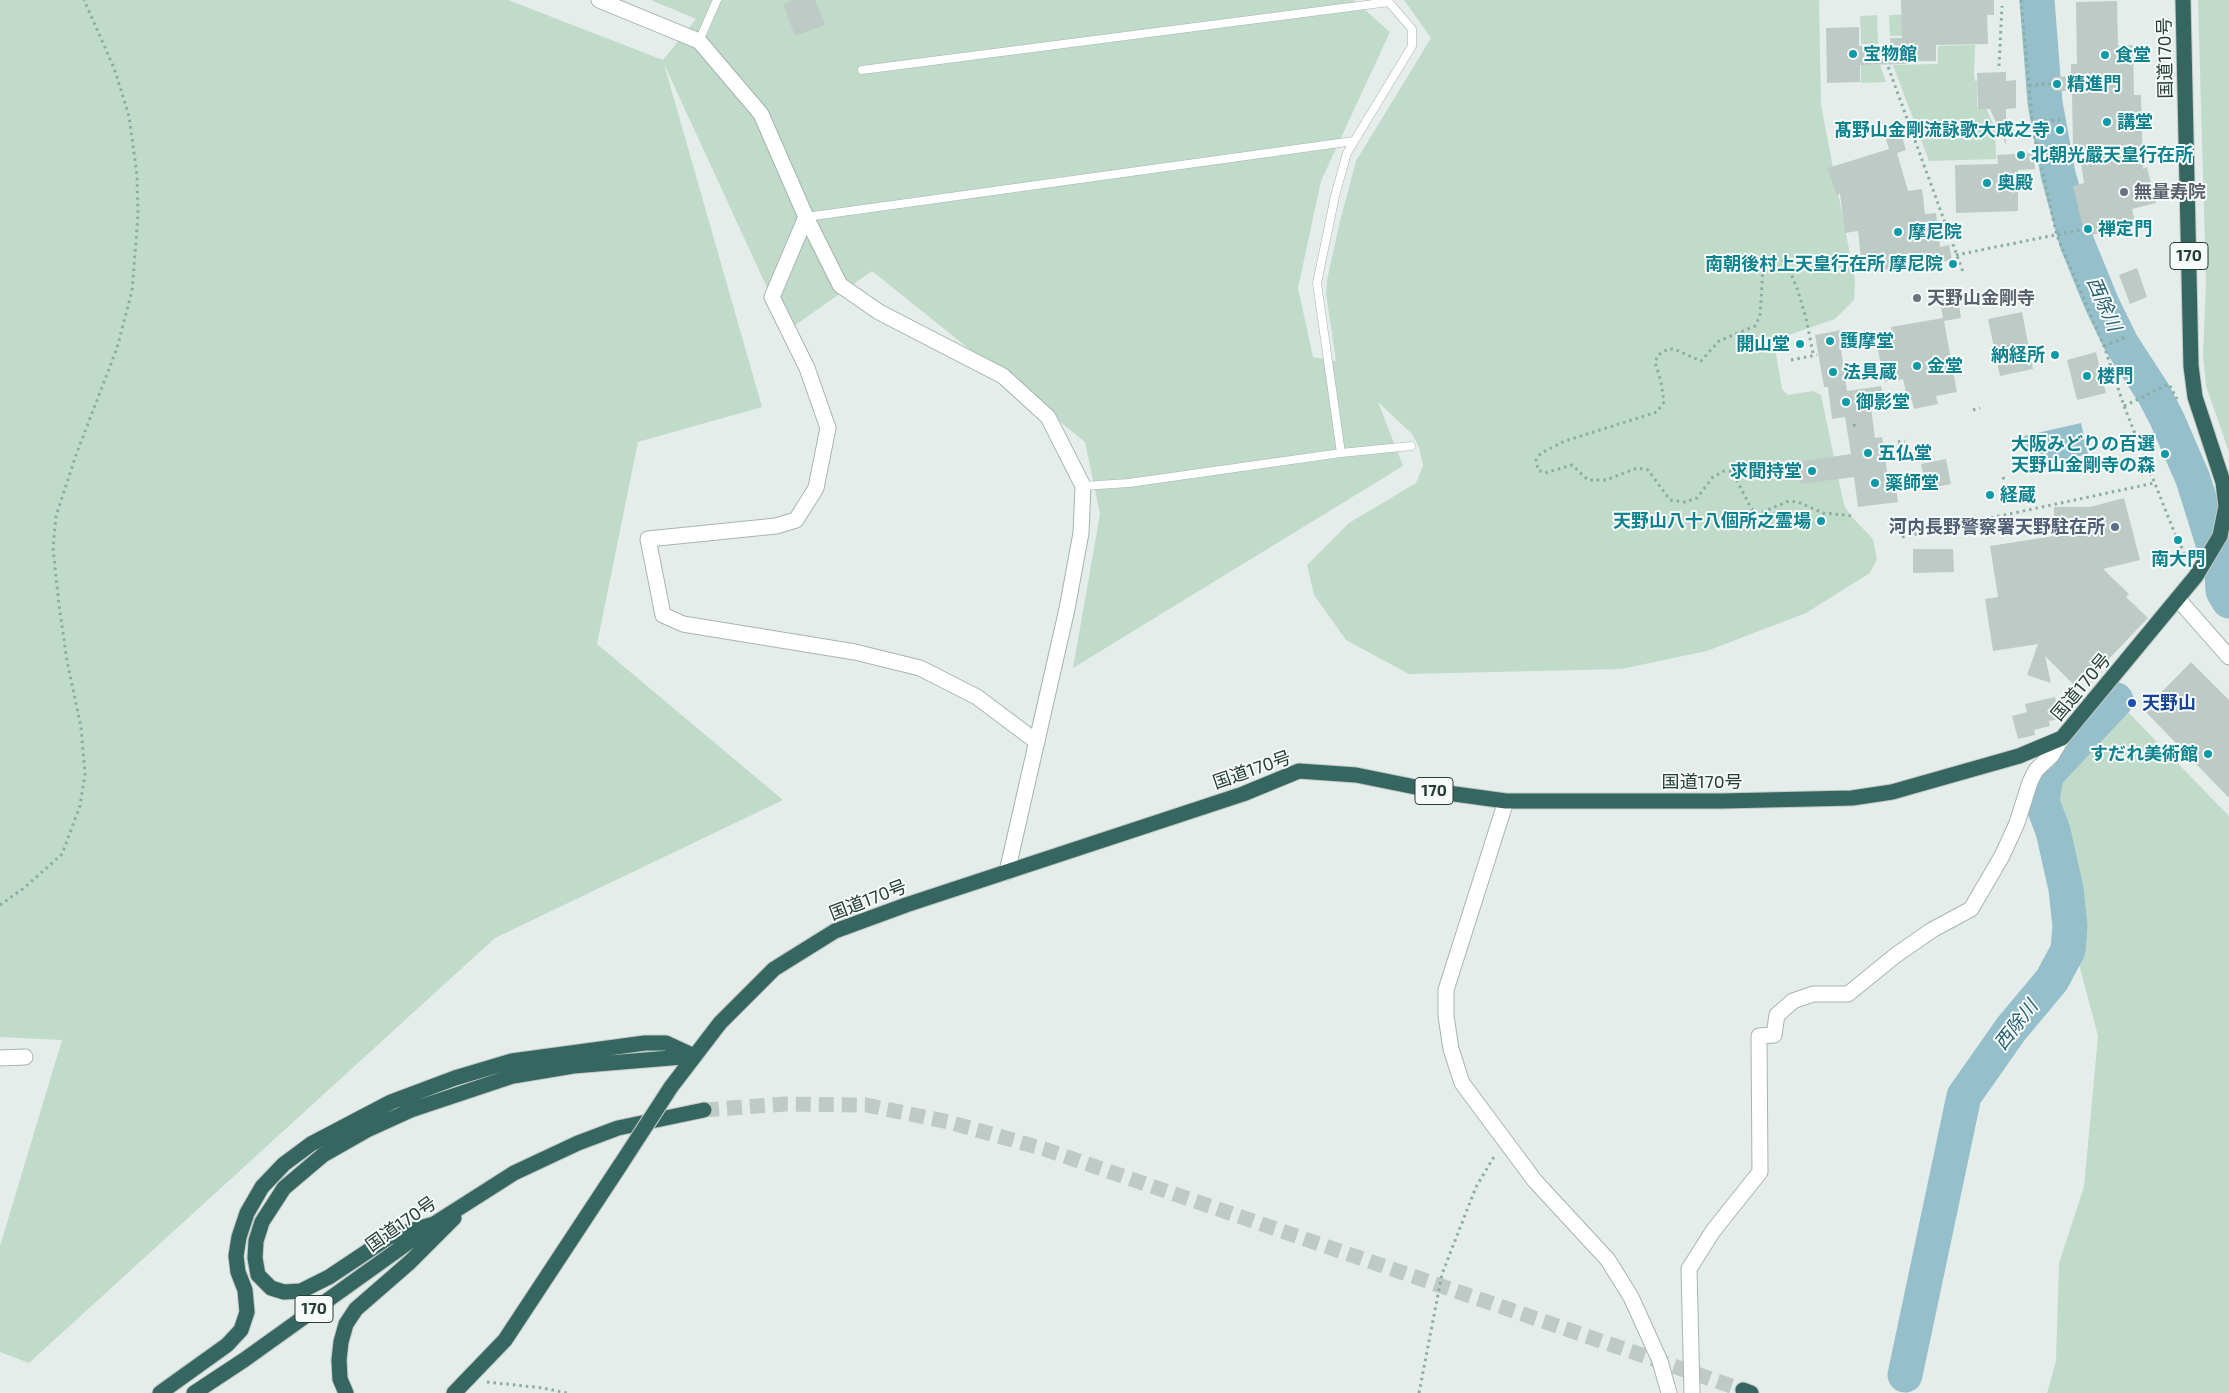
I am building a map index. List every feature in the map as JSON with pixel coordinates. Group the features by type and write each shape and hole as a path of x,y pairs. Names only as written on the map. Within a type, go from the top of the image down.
{"highway":[{"name":"国道170号","path":"454,1393 504,1340 671,1087 720,1023 774,969 835,931 906,905 1243,794 1299,771 1356,775 1440,792 1506,801 1723,801 1852,798 1892,792 2010,759 2062,738 2200,570 2220,536 2226,506 2223,482 2195,398 2191,366 2183,0"},
{"path":"160,1393 221,1350 241,1330 247,1312 245,1290 238,1272 236,1256 238,1236 246,1213 262,1187 284,1164 311,1144 391,1102 455,1078 512,1061 666,1042 694,1056"},
{"path":"434,1224 389,1237 329,1277 301,1291 284,1292 271,1288 258,1275 255,1258 256,1241 266,1214 284,1188 323,1155 367,1130 411,1110 514,1076 572,1066 694,1056"},
{"name":"国道170号","path":"194,1393 244,1360 434,1224 478,1194 514,1173 578,1143 618,1128 704,1110"},
{"path":"346,1393 340,1380 339,1360 346,1324 356,1309 410,1262 478,1194"}],"street":[{"path":"599,0 699,41 761,114 806,217 840,285 879,312 1003,376 1048,417 1083,486 1080,533 1067,609 1007,872"},
{"path":"806,217 772,297 807,368 828,428 816,488 796,520 783,524 648,539 664,615 683,624 855,652 920,668 977,697 1036,742"},
{"path":"2178,599 2229,657"},
{"path":"1692,1393 1689,1269 1713,1231 1760,1172 1760,1036 1774,1035 1777,1015 1793,1001 1813,994 1848,994 1896,955 1932,930 1971,909 2002,856 2017,823 2030,782 2036,770 2051,756 2062,738"},
{"path":"1506,801 1446,990 1446,1016 1451,1049 1462,1082 1504,1140 1535,1181 1608,1260 1631,1297 1660,1361 1670,1393"},
{"path":"0,1058 25,1057"}],"lane":[{"path":"699,41 717,0"},
{"path":"862,70 1388,1 1412,29 1412,46 1347,153 1335,196 1317,283 1341,453"},
{"path":"806,217 1354,141"},
{"path":"1083,486 1129,483 1341,453 1411,446"}],"path":[{"path":"0,905 24,888 62,854 80,806 85,774 81,727 67,661 59,605 53,548 56,516 76,455 117,348 132,291 138,216 138,175 129,116 114,68 84,0"},
{"path":"2021,0 2032,122 2057,236 2104,346 2124,406 2175,534"},
{"path":"1995,8 2002,7 1999,66"},
{"path":"1886,60 1963,272"},
{"path":"2029,86 2052,84"},
{"path":"2032,122 2060,120"},
{"path":"1956,255 2080,230"},
{"path":"1791,360 1815,354 1806,318 1786,262 1778,258 1769,260 1763,266 1760,316 1755,326 1719,342 1701,361 1674,349 1668,349 1658,355 1655,362 1664,402 1657,412 1565,442 1541,453 1536,460 1538,470 1545,472 1572,465 1588,480 1614,478 1637,468 1648,470 1670,500 1685,502 1697,498 1713,477 1724,471 1732,471 1751,508 1758,514 1789,501 1798,502 1823,513 1854,516"},
{"path":"2104,346 2128,336"},
{"path":"2102,372 2112,370"},
{"path":"2124,406 2169,384"},
{"path":"1973,410 1980,408"},
{"path":"1854,424 1856,430"},
{"path":"1898,442 1905,441"},
{"path":"1902,537 2154,483"},
{"path":"1901,485 1907,484"},
{"path":"1419,1393 1442,1274 1476,1188 1504,1140"},
{"path":"466,1380 543,1388 568,1393"}],"green space":[{"path":"0,0 508,0 663,60 696,19 651,0 1354,0 1390,32 1321,181 1298,288 1313,357 1336,361 1326,294 1327,280 1356,161 1431,38 1404,0 1819,0 1821,105 1855,280 1854,300 1835,319 1786,336 1776,354 1782,389 1788,395 1813,391 1821,395 1844,505 1850,515 1873,539 1877,559 1870,573 1806,613 1707,651 1621,669 1409,674 1346,640 1314,595 1307,565 1349,523 1416,483 1423,466 1419,447 1412,434 1378,402 1403,466 1073,668 1100,514 1085,442 872,271 787,331 664,64 762,407 638,442 597,644 783,800 495,938 29,1363 0,1352 0,1246 62,1040 0,1037"},
{"path":"2198,0 2229,0 2229,452 2206,386 2203,355 2206,281"},
{"path":"1933,14 1934,35 1890,36 1889,15"},
{"path":"1877,15 1878,44 1861,44 1860,16"},
{"path":"1975,45 1974,74 1975,81 1977,81 1977,108 1986,108 1995,127 1996,159 1929,161 1893,65 1938,64 1938,46"},
{"path":"1861,65 1880,65 1886,82 1861,83"},
{"path":"2229,555 2229,613 2215,591 2214,577"},
{"path":"2124,708 2229,816 2229,1393 2047,1393 2056,1361 2059,1263 2084,1187 2098,1036 2033,790 2051,760 2071,744 2101,711"}],"water":[{"path":"2081,423 2088,454 2032,467 2024,436"}],"building":[{"path":"793,0 815,0 825,25 795,36 783,4"},
{"path":"1901,0 1994,0 1994,15 1987,15 1988,44 1936,45 1936,61 1908,61 1908,64 1860,65 1860,82 1827,83 1826,28 1859,27 1859,46 1891,46 1890,38 1902,38"},
{"path":"2117,1 2118,46 2133,45 2134,95 2141,95 2143,169 2147,167 2156,203 2132,209 2136,227 2085,236 2073,186 2084,183 2079,149 2073,149 2072,91 2054,91 2053,77 2071,76 2071,64 2077,64 2076,2"},
{"path":"2006,72 2006,81 2016,80 2016,108 2006,109 2006,145 1990,109 1978,109 1977,73"},
{"path":"1899,126 1906,150 1897,153 1908,191 1922,189 1925,214 1936,213 1940,247 1949,245 1952,260 1868,271 1867,258 1861,258 1858,231 1845,233 1840,194 1836,195 1828,168 1889,149 1883,130"},
{"name":"奥殿","path":"2033,153 2035,169 2018,170 2018,211 1956,213 1955,165 1998,164 1997,155"},
{"path":"2137,268 2147,297 2130,304 2119,275"},
{"name":"金堂","path":"1958,297 1961,318 1944,321 1957,392 1936,396 1938,404 1914,409 1912,400 1908,401 1903,379 1884,382 1876,339 1892,336 1891,327 1943,318 1940,300"},
{"path":"2022,312 2033,369 2000,376 1988,319"},
{"path":"1842,330 1845,348 1841,349 1847,391 1881,386 1884,406 1871,408 1875,438 1882,437 1887,472 1889,475 1894,475 1898,502 1858,507 1854,477 1800,484 1797,462 1851,454 1845,417 1832,419 1828,387 1824,387 1815,335"},
{"name":"楼門","path":"2096,352 2106,393 2077,400 2067,360"},
{"path":"1946,459 1951,484 1926,489 1921,464"},
{"path":"2124,498 2140,560 2103,569 2129,594 2126,597 2148,618 2104,664 2099,659 2074,685 2045,656 2051,683 2027,675 2038,644 1993,651 1985,599 1998,597 1990,546 2054,536 2054,507 2090,507"},
{"path":"1913,549 1953,549 1954,572 1913,573"},
{"name":"すだれ美術館","path":"2191,662 2229,700 2229,798 2144,710"},
{"path":"2055,697 2060,719 2049,721 2050,726 2034,730 2035,735 2018,739 2012,716 2027,712 2025,704"}],"waterway":[{"name":"西除川","path":"2037,0 2045,103 2058,174 2077,243 2102,304 2121,343 2154,394 2193,479 2222,572 2223,591 2229,601"},
{"name":"西除川","path":"1905,1375 1964,1096 2011,1029 2052,980 2068,950 2070,926 2066,889 2053,831 2042,802 2046,775 2116,700"}],"tunnel":[{"path":"704,1110 785,1104 866,1105 949,1122 1044,1149 1743,1390"}],"place":[{"name":"宝物館","path":"1853,54"},
{"name":"食堂","path":"2105,55"},
{"name":"精進門","path":"2057,84"},
{"name":"講堂","path":"2107,122"},
{"name":"髙野山金剛流詠歌大成之寺","path":"2060,130"},
{"name":"北朝光嚴天皇行在所","path":"2021,155"},
{"name":"奥殿","path":"1987,183"},
{"name":"無量寿院","path":"2124,192"},
{"name":"禅定門","path":"2088,229"},
{"name":"摩尼院","path":"1898,232"},
{"name":"南朝後村上天皇行在所 摩尼院","path":"1953,264"},
{"name":"天野山金剛寺","path":"1917,298"},
{"name":"護摩堂","path":"1830,341"},
{"name":"開山堂","path":"1800,344"},
{"name":"納経所","path":"2055,355"},
{"name":"金堂","path":"1917,366"},
{"name":"法具蔵","path":"1833,372"},
{"name":"楼門","path":"2087,376"},
{"name":"御影堂","path":"1846,402"},
{"name":"五仏堂","path":"1868,453"},
{"name":"大阪みどりの百選 天野山金剛寺の森","path":"2165,454"},
{"name":"求聞持堂","path":"1812,471"},
{"name":"薬師堂","path":"1875,483"},
{"name":"経蔵","path":"1990,495"},
{"name":"天野山八十八個所之霊場","path":"1821,521"},
{"name":"河内長野警察署天野駐在所","path":"2115,527"},
{"name":"南大門","path":"2178,540"},
{"name":"天野山","path":"2132,703"},
{"name":"すだれ美術館","path":"2208,754"}]}
